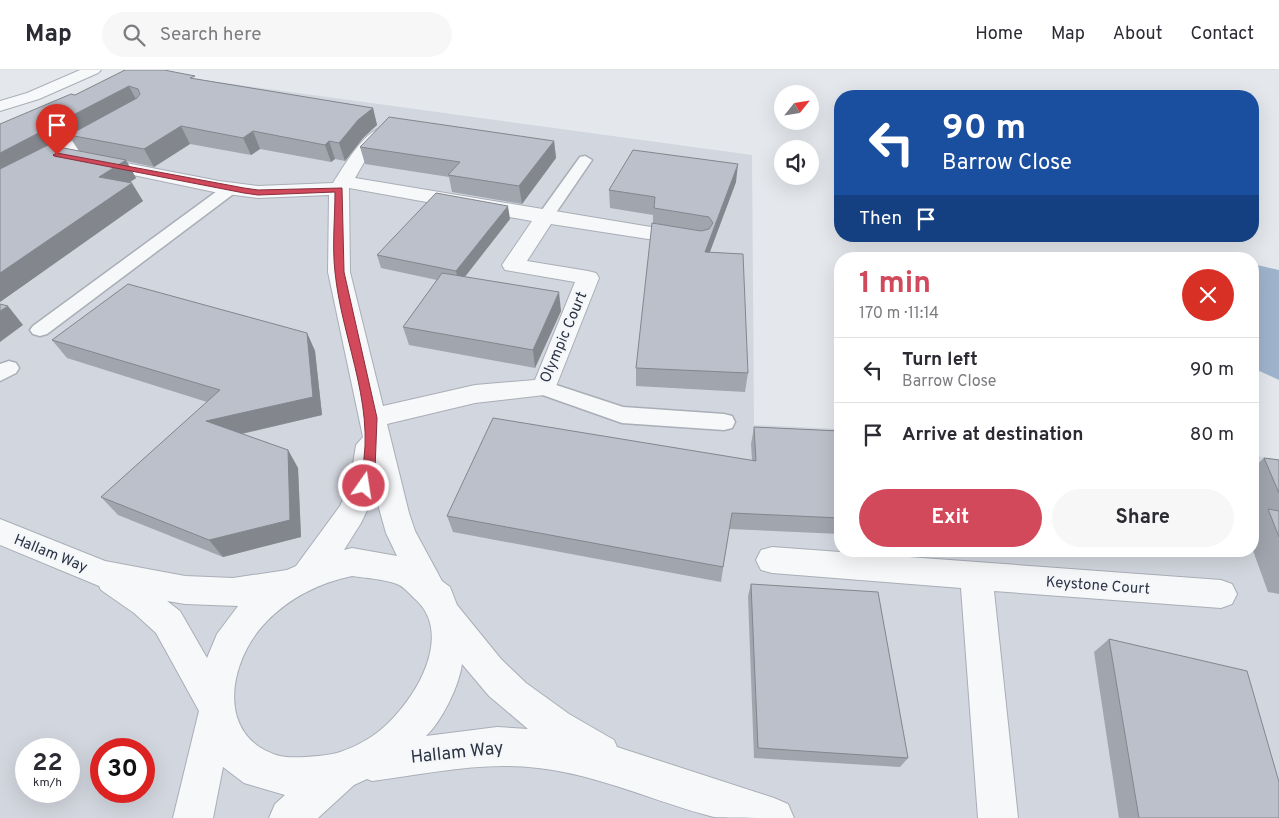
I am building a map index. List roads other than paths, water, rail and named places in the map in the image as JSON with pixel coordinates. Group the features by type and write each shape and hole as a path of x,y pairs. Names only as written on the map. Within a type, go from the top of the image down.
{"street":[{"path":"0,106 34,96 93,70"},
{"path":"0,186 123,119"},
{"path":"382,132 359,156 342,186 339,272 394,512 401,533 427,585"},
{"path":"57,155 258,192 342,186 700,241"},
{"name":"Olympic Court","path":"371,418 475,394 544,388 588,278 513,265 545,217"},
{"path":"298,579 358,503 369,470 371,418"},
{"name":"Hallam Way","path":"0,532 103,574 146,603 168,622 216,710 225,740 245,761 272,775 304,779 352,768 497,746 539,749 581,756 638,772 774,818"},
{"name":"Keystone Court","path":"772,560 1221,594"},
{"path":"193,818 216,710 217,678 227,650 243,624 264,602 298,579 330,566 352,562 374,562 394,566 412,573 427,585 439,599 446,616 450,640 447,666 436,694 418,721 394,744 352,768 289,818"},
{"name":"Hallam Way","path":"103,574 207,592 233,592 298,579"},
{"path":"976,575 998,818"},
{"name":"Hallam Way","path":"446,616 490,671 519,700 557,727 638,772"}],"lane":[{"path":"545,217 585,160"},
{"path":"40,330 230,188"},
{"path":"544,388 622,415 724,422"}],"water":[{"path":"1259,265 1279,270 1279,380 1259,371"}]}
